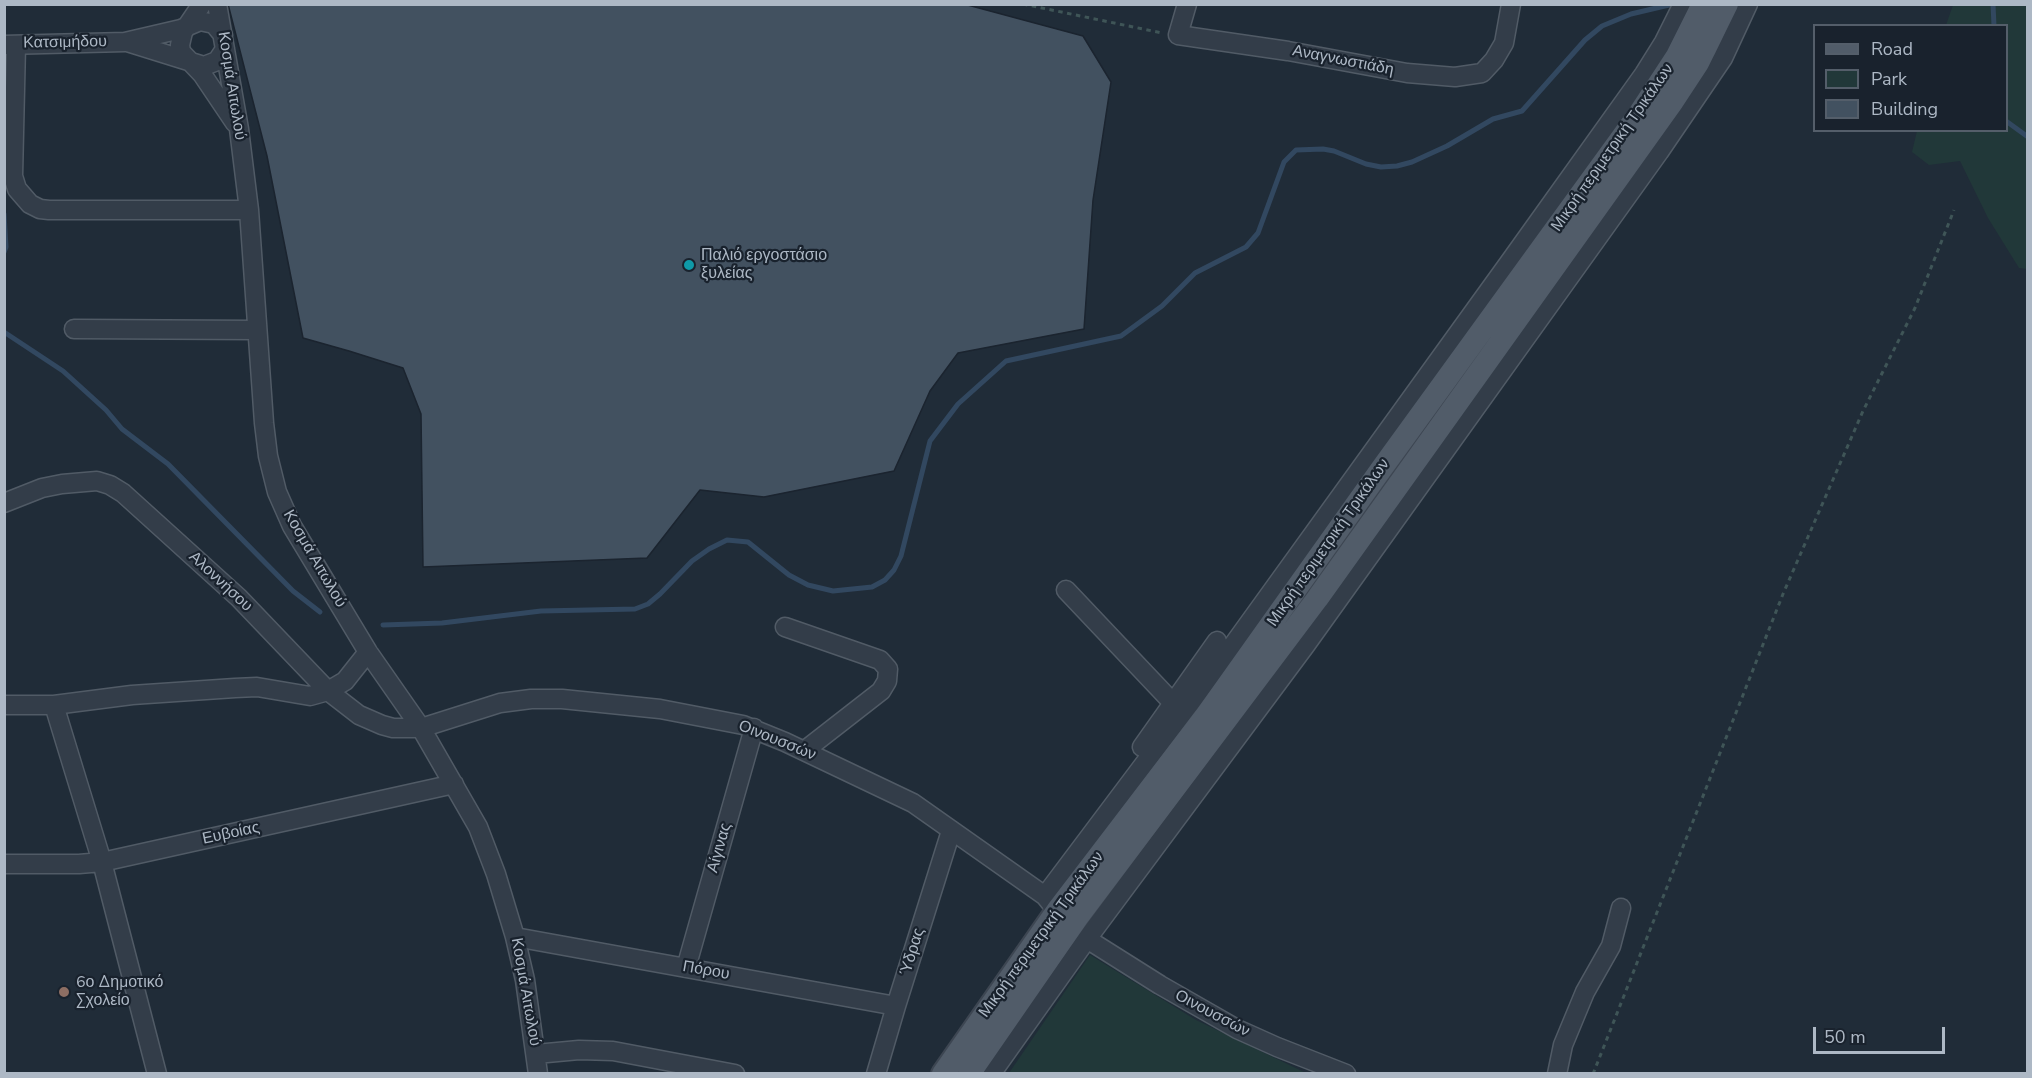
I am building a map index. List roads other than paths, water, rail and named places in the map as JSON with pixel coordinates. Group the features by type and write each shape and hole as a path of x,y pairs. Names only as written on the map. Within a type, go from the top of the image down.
{"main road":[{"name":"Μικρή περιμετρική Τρικάλων","path":"943,1074 1047,900 1205,717 1639,114 1677,56 1703,4"},
{"name":"Μικρή περιμετρική Τρικάλων","path":"969,1074 1077,918 1317,599 1667,110 1698,63 1727,4"}],"street":[{"path":"202,4 183,32 180,45 182,52 202,74 239,129"},
{"name":"Κοσμά Αιτωλού","path":"217,4 239,129 249,210 268,456 277,492 292,526 368,652 421,728 478,827 500,885 515,937 525,980 538,1074"},
{"name":"Αναγνωστιάδη","path":"1187,4 1178,35 1288,51 1407,73 1455,77 1482,73 1499,52 1504,43 1511,4"},
{"path":"1047,900 1644,74 1664,42 1683,4"},
{"path":"992,1074 1087,939 1305,646 1659,152 1717,67 1748,4"},
{"path":"207,21 220,28 224,42 217,61 197,65 125,42 175,31 193,22 207,21"},
{"name":"Κατσιμήδου","path":"10,45 125,42"},
{"path":"10,45 13,176 21,196 33,206 49,210 249,210"},
{"path":"74,329 257,330"},
{"name":"Αλοννήσου","path":"4,503 42,488 62,484 97,481 110,485 123,493 239,598 328,691 359,715 382,725 393,728 421,728"},
{"path":"1066,590 1173,703"},
{"path":"785,627 880,660 888,669 887,681 881,691 804,751"},
{"path":"1047,900 1173,703 1217,641"},
{"path":"4,705 54,705 132,695 257,687 310,696 328,691 345,681 368,652"},
{"name":"Οινουσσών","path":"421,728 500,703 531,699 562,699 660,710 754,728 913,803 1047,900"},
{"path":"54,705 102,862 157,1074"},
{"name":"Αίγινας","path":"686,968 754,728"},
{"name":"Ευβοίας","path":"4,864 102,862 454,784"},
{"name":"Ύδρας","path":"876,1074 951,831"},
{"path":"1557,1074 1563,1045 1585,993 1611,946 1621,908"},
{"name":"Πόρου","path":"515,937 896,1006"},
{"name":"Οινουσσών","path":"1087,939 1160,985 1238,1029 1346,1074"},
{"path":"536,1054 579,1050 613,1051 735,1074"}],"waterway":[{"path":"1993,4 1994,24"},
{"path":"383,625 442,623 541,611 635,609 648,604 660,594 692,561 727,540 748,542 789,575 808,585 833,591 872,587 885,580 894,570 901,556 930,441 958,404 1006,361 1121,336 1162,306 1195,273 1246,247 1258,233 1284,162 1296,150 1334,151 1366,164 1381,167 1412,162 1447,146 1493,119 1522,111 1585,40 1602,26 1631,14 1669,5"},
{"path":"2008,122 2028,137"},
{"path":"4,214 6,247 4,252"},
{"path":"4,332 63,371 106,410 122,429 168,464 293,591 320,612"}],"place":[{"name":"Παλιό εργοστάσιο ξυλείας","path":"689,265"},
{"name":"6ο Δημοτικό Σχολείο","path":"64,992"}]}
